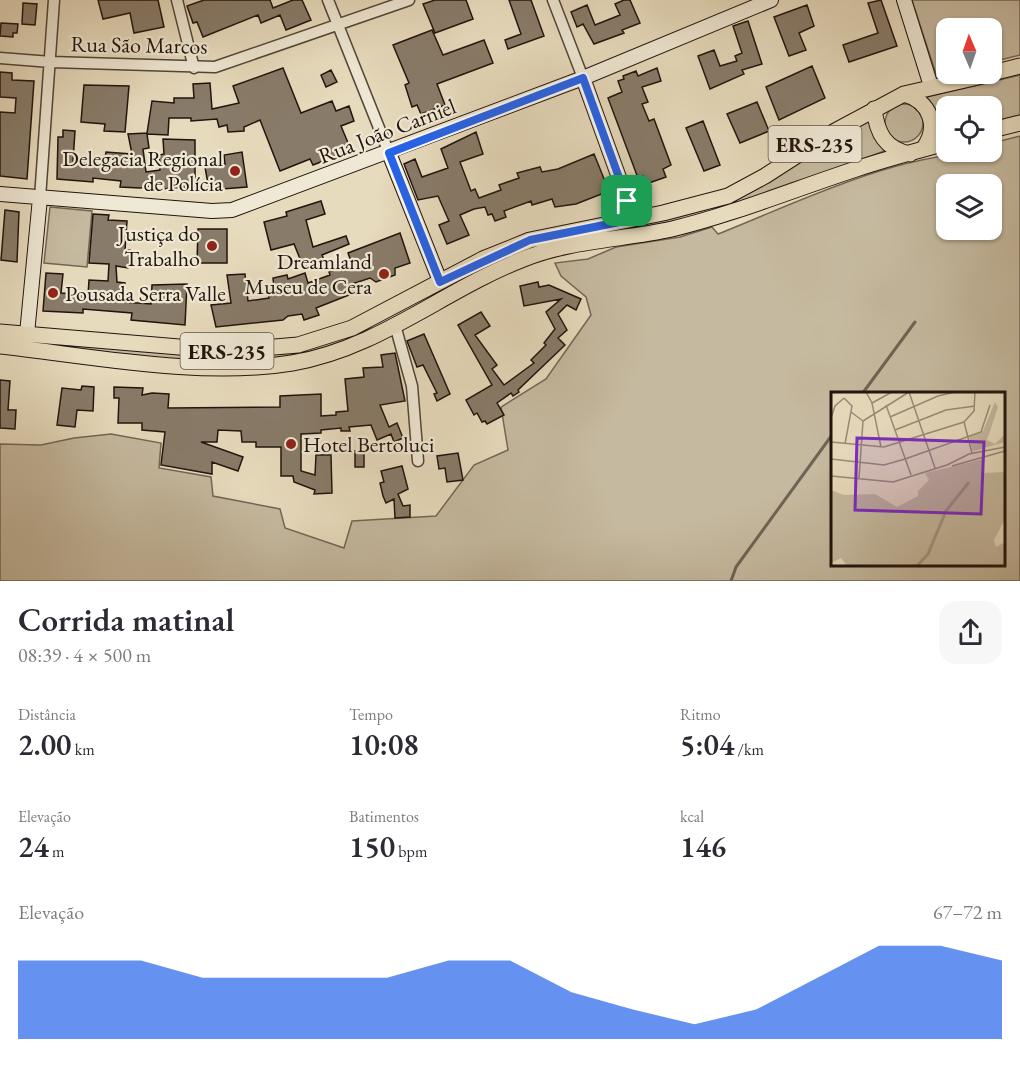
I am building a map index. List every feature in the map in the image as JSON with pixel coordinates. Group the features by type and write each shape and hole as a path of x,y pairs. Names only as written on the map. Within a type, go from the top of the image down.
{"main road":[{"name":"ERS-235","path":"1002,70 1020,66"},
{"name":"ERS-235","path":"0,332 203,350 275,349 306,343 352,328 440,282 530,240 707,203 728,196 874,109 904,94 940,84"},
{"path":"874,109 877,128 884,141 896,150 917,152 932,128 929,112 919,100 904,94"},
{"path":"1002,128 1020,123"},
{"name":"ERS-235","path":"0,346 183,365 240,368 293,363 323,356 370,338 482,278 540,253 670,229 706,220 859,168 936,146"},
{"path":"370,338 389,323 434,297 440,291 440,282"}],"street":[{"path":"27,334 51,62 54,0"},
{"path":"177,0 194,68"},
{"path":"328,0 440,282"},
{"name":"Rua São Marcos","path":"0,58 194,68 228,64 409,0"},
{"path":"553,0 634,219"},
{"name":"Rua João Carniel","path":"0,194 212,211 232,210 389,153 583,78 771,0"},
{"path":"904,0 931,86"},
{"path":"395,325 412,386 418,461"}],"shaded area":[{"path":"912,0 1020,0 1020,55 1002,60 1002,18 936,18 936,74"},
{"path":"1020,75 1020,115 1002,120 1002,96 936,96 936,136 934,136 935,112 927,97 982,84 1002,84 1002,79"},
{"path":"904,104 918,109 923,123 918,137 904,142 890,137 885,123 890,109"},
{"path":"872,117 874,138 887,150 773,193 700,216 638,229 442,292 447,285 496,260 534,245 687,214"},
{"path":"1020,136 1020,581 0,581 0,444 41,445 111,434 161,443 159,468 211,477 213,496 280,509 285,528 344,548 352,521 436,516 474,465 508,450 501,407 546,379 591,315 586,297 561,276 555,263 588,259 616,247 680,237 712,227 718,234 852,180 936,157 936,162 1002,162 1002,140"},
{"path":"50,207 92,211 87,267 44,263"},
{"path":"371,327 333,346 290,356 241,361 190,361 139,357 0,341 60,342 216,356 246,355 307,347"}],"building":[{"path":"98,0 158,0 164,27 134,33 130,13 103,19"},
{"path":"204,0 270,0 273,8 293,0 302,0 311,20 286,30 280,15 261,23 258,15 203,37 197,22 193,23 187,6"},
{"path":"435,0 466,0 473,19 435,33 423,4"},
{"path":"509,0 531,0 544,36 508,49 505,40 521,34"},
{"path":"630,0 640,23 622,30 624,33 594,44 583,24 577,27 571,12 587,5 595,25 620,15 615,4"},
{"path":"881,0 897,46 849,62 843,45 878,33 868,3"},
{"path":"23,3 37,4 35,25 22,24"},
{"path":"807,5 814,26 799,33 806,50 789,56 774,17"},
{"path":"748,21 762,64 742,70 744,74 710,89 698,56 714,50 720,66 737,61 735,56 742,53 733,26"},
{"path":"1,23 18,24 17,33 13,33 13,37 0,36"},
{"path":"432,30 443,55 484,40 493,63 437,84 445,105 421,114 417,105 412,107 405,85 409,83 393,45"},
{"path":"812,66 825,98 779,120 766,87"},
{"path":"283,68 301,113 332,101 336,111 349,106 354,121 341,126 351,150 313,165 310,159 280,171 260,120 244,127 244,131 228,132 227,125 219,127 217,119 191,121 191,118 169,118 168,135 147,134 149,148 143,149 146,172 160,170 159,155 164,154 163,139 195,140 195,191 185,191 185,187 162,189 162,185 140,188 120,187 121,181 93,178 93,182 57,179 58,137 63,137 63,130 75,131 73,161 104,165 106,152 132,154 128,134 147,133 152,101 174,103 174,98 194,98 193,84 210,83 212,109 239,103 233,86"},
{"path":"657,68 661,81 642,87 648,102 642,104 649,121 654,119 671,165 663,169 666,177 646,184 643,176 638,178 608,98 622,92 618,81 624,79 623,76 636,71 638,76"},
{"path":"331,70 337,82 326,87 321,75"},
{"path":"0,72 12,73 12,80 34,81 27,179 0,176 0,112 15,113 16,98 0,97"},
{"path":"84,85 129,86 125,132 104,131 105,124 81,122"},
{"path":"757,102 769,131 740,143 727,114"},
{"path":"703,121 720,165 704,171 686,128"},
{"path":"476,132 483,154 460,162 471,191 475,189 479,198 501,190 499,185 519,178 517,173 540,167 542,172 558,169 594,154 609,191 576,204 555,207 552,199 532,205 531,201 504,211 506,217 495,221 492,214 488,215 485,207 474,209 460,215 469,235 447,244 439,225 449,221 438,196 418,200 404,164 415,159 422,177 448,168 441,149"},
{"path":"242,152 247,187 209,190 205,167 225,164 224,155"},
{"path":"321,201 325,214 306,220 313,247 346,236 349,244 322,255 324,260 303,266 294,244 271,250 264,222 287,216 286,212"},
{"path":"5,210 19,212 17,262 1,260"},
{"path":"93,214 109,215 108,220 127,221 125,250 130,250 128,268 116,266 117,282 125,283 123,302 151,304 152,285 187,284 185,325 131,320 132,313 83,309 83,313 43,311 46,273 63,274 61,293 88,295 89,280 108,281 109,264 89,263"},
{"name":"Justiça do Trabalho","path":"198,229 227,229 227,263 197,263"},
{"path":"400,233 410,263 395,268 395,275 376,282 370,278 352,284 354,293 316,308 319,315 304,320 302,314 288,316 283,320 216,327 211,305 231,303 227,275 245,274 248,301 269,298 268,290 274,288 273,278 287,275 288,279 305,273 308,283 352,264 348,253"},
{"path":"538,282 539,287 549,285 581,299 576,310 567,305 558,314 567,330 558,338 565,345 518,390 519,392 513,396 511,393 497,403 504,415 487,424 485,421 482,422 477,413 474,415 466,400 492,385 458,325 481,312 490,326 475,335 497,365 492,369 504,385 534,363 531,360 546,345 544,343 555,329 546,312 561,299 524,306 520,286"},
{"path":"424,334 450,394 437,401 434,394 437,393 423,365 417,367 407,341"},
{"path":"395,353 405,401 380,405 389,427 397,423 403,438 394,442 391,434 377,440 371,425 349,427 350,431 341,431 341,428 321,430 321,433 301,434 301,471 315,475 316,455 331,455 332,493 314,494 315,490 294,482 293,476 281,476 281,447 256,447 256,442 242,442 241,431 218,430 217,442 201,442 243,457 238,471 212,462 212,474 161,465 165,432 142,430 142,423 118,423 119,398 114,398 114,387 143,388 142,395 169,394 168,408 280,407 280,396 321,394 321,416 336,415 336,412 348,411 345,379 364,377 363,368 383,367 381,355"},
{"path":"0,380 10,381 8,410 16,410 15,429 0,428"},
{"path":"82,386 94,387 93,411 77,410 75,427 57,425 62,388 81,390"},
{"path":"355,451 364,451 364,467 355,467"},
{"path":"458,453 463,480 447,482 445,468 439,469 437,456"},
{"path":"402,466 408,489 398,494 403,506 410,505 410,517 395,518 394,499 386,503 383,496 380,483 384,482 381,471"}],"waterway":[{"path":"863,392 915,322"},
{"path":"731,581 736,567 831,436"}],"place":[{"name":"Delegacia Regional de Polícia","path":"235,171"},
{"name":"Justiça do Trabalho","path":"212,246"},
{"name":"Dreamland Museu de Cera","path":"384,274"},
{"name":"Pousada Serra Valle","path":"53,293"},
{"name":"Hotel Bertoluci","path":"291,444"}],"route":[{"path":"583,78 627,201 634,219 530,240 483,259 440,282 389,153 583,78"}]}
